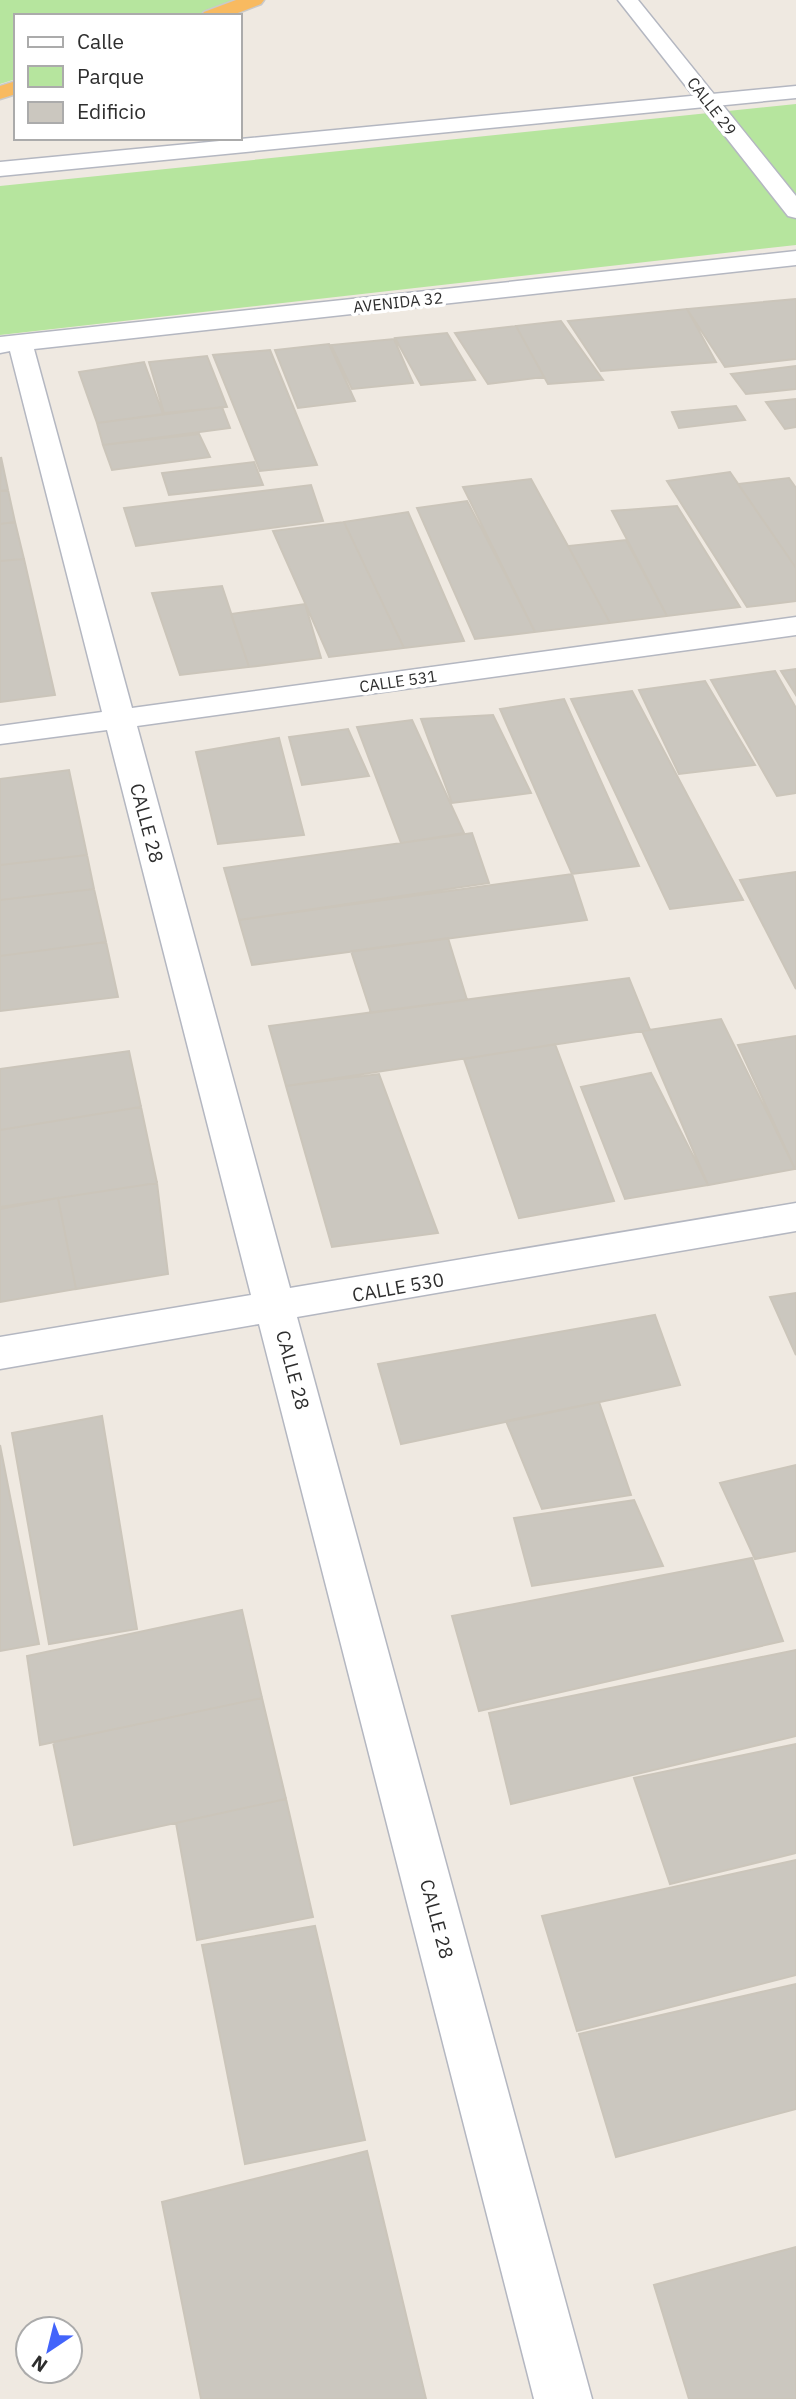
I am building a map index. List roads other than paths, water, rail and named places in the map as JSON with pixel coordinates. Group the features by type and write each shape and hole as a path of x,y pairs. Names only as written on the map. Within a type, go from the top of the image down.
{"highway":[{"path":"216,14 254,0"}],"street":[{"name":"CALLE 29","path":"628,0 796,211"},
{"path":"0,169 796,92"},
{"name":"AVENIDA 32","path":"10,344 796,258"},
{"name":"CALLE 28","path":"10,344 120,719 563,2399"},
{"name":"CALLE 531","path":"0,735 796,626"},
{"name":"CALLE 530","path":"0,1353 277,1308 796,1217"}]}
